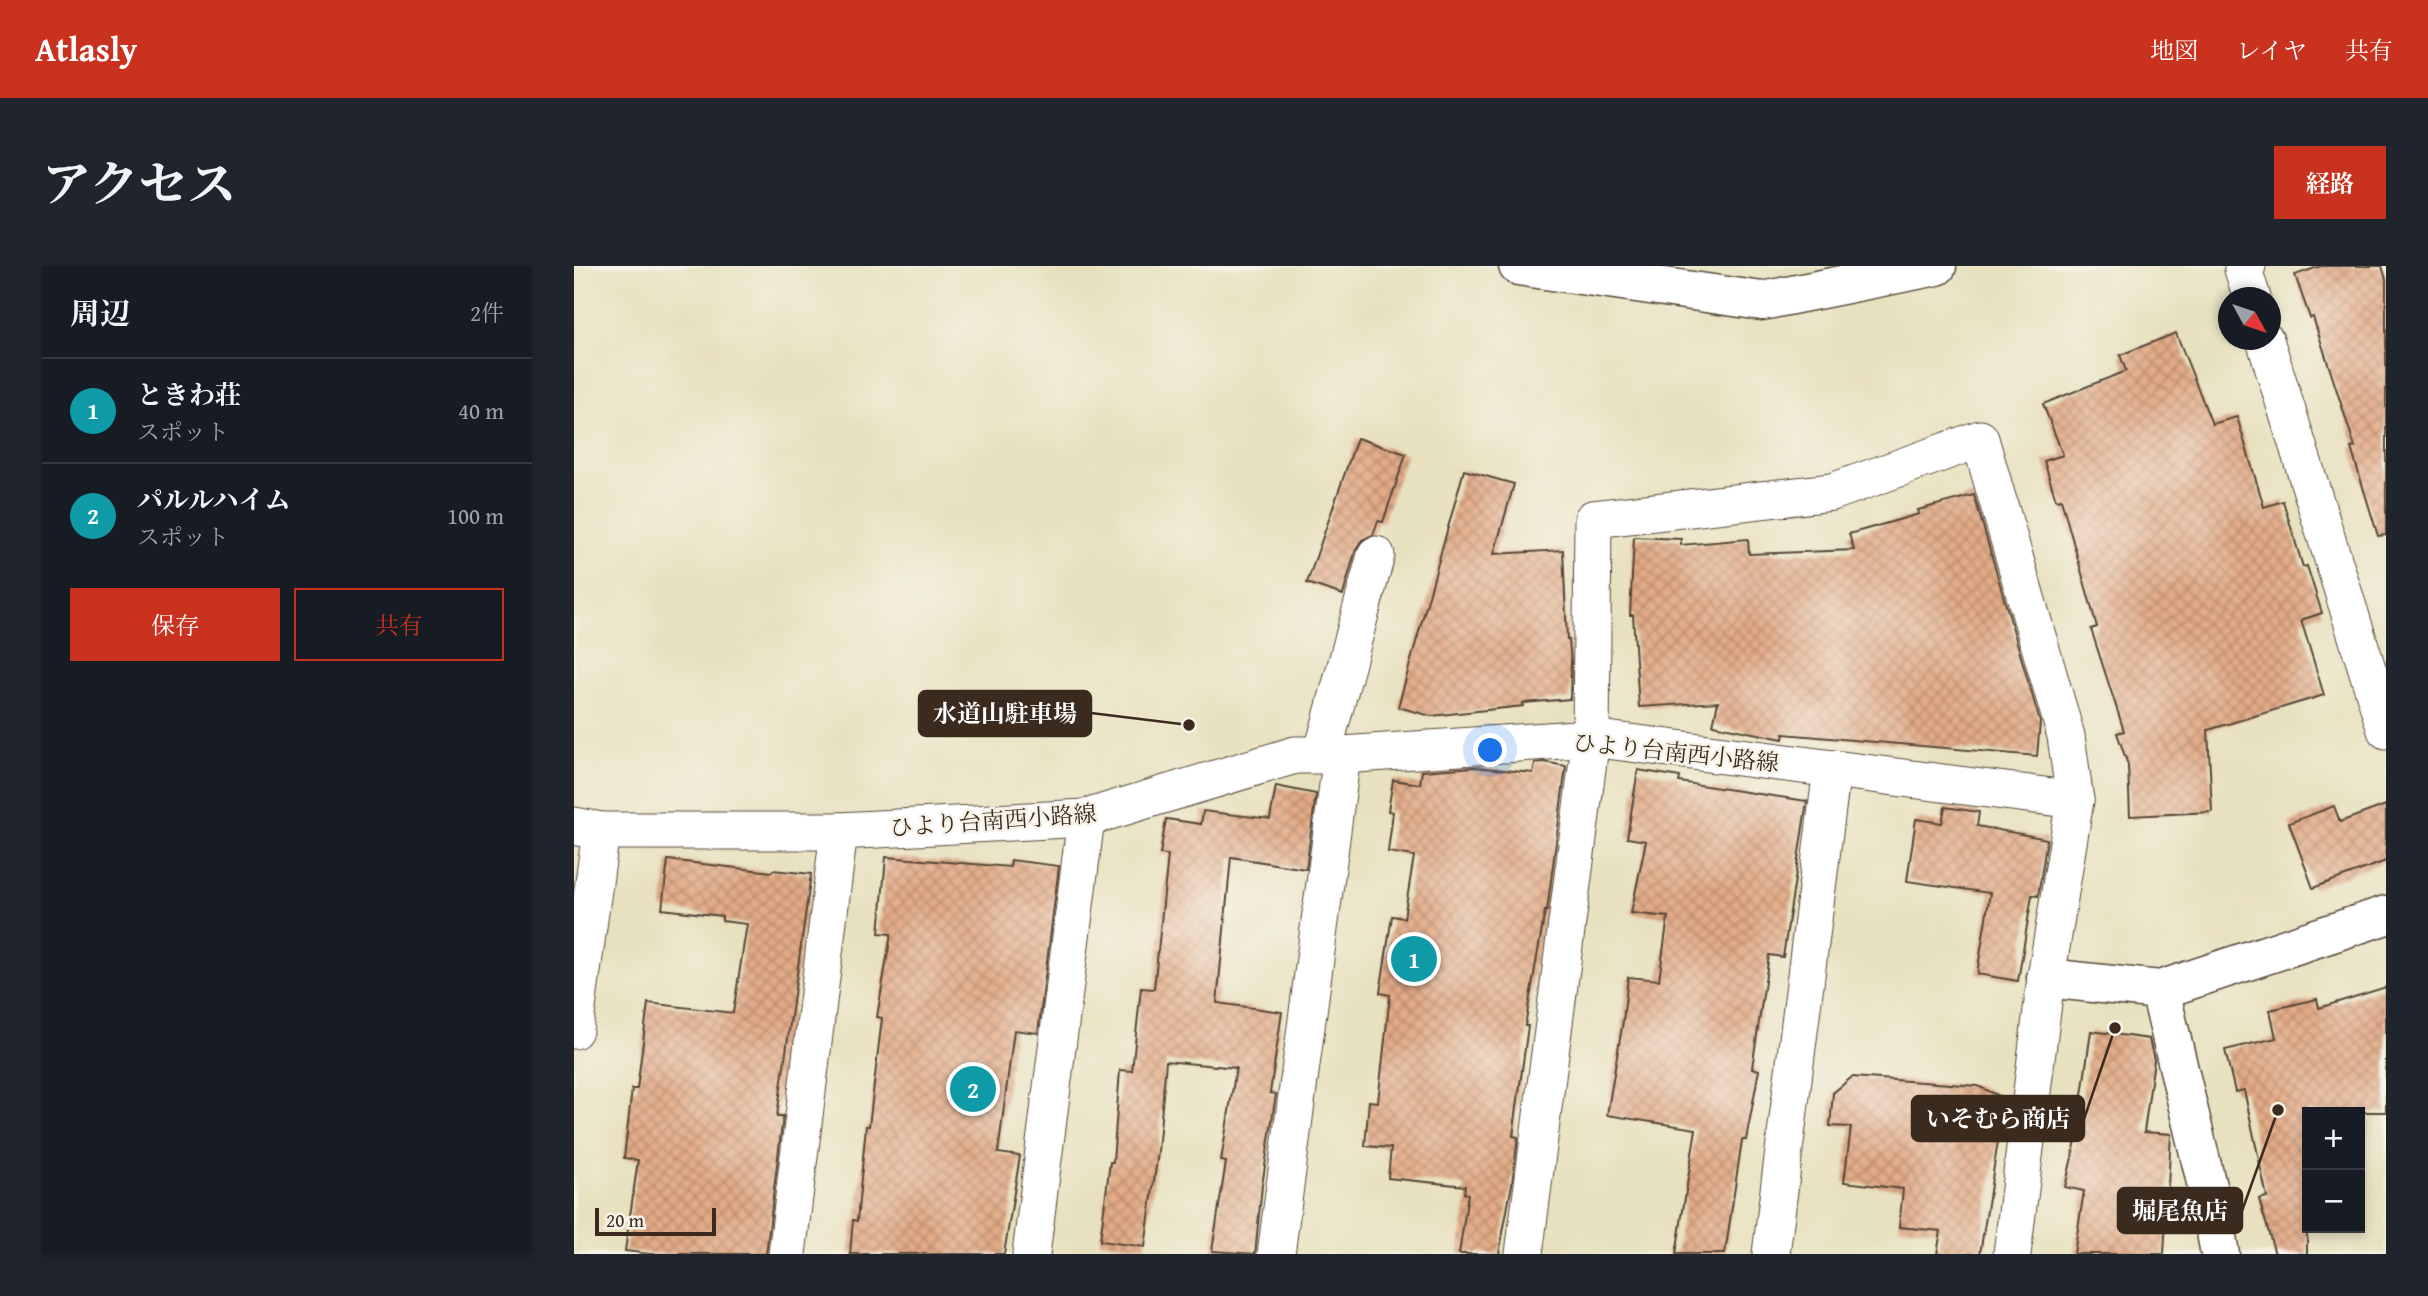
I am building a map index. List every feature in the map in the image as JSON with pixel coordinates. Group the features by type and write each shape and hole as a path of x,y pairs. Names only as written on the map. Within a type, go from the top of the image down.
{"street":[{"path":"1518,266 1762,301 1937,266"},
{"path":"2247,266 2243,269 2249,287"},
{"path":"2268,350 2386,730"},
{"path":"1524,1254 1591,738 1593,519 1832,492 1980,439 2066,736 2076,800 2046,978 2012,1254"},
{"path":"1276,1254 1332,755 1376,555"},
{"name":"ひより台南西小路線","path":"587,828 839,831 1086,818 1295,755 1332,755 1591,738 2076,800"},
{"path":"1771,1254 1832,769"},
{"path":"1031,1254 1086,818"},
{"path":"574,1030 587,828"},
{"path":"787,1254 839,831"},
{"path":"2046,978 2160,990 2386,915"},
{"path":"2160,990 2210,1199 2220,1254"}],"building":[{"path":"2321,266 2382,266 2386,279 2386,535 2378,536 2351,448 2355,447 2313,317 2310,318 2295,275"},
{"path":"2176,333 2212,424 2237,417 2264,507 2283,501 2303,567 2307,566 2322,613 2301,620 2324,695 2208,730 2212,812 2130,816 2128,765 2117,733 2124,731 2091,629 2097,627 2061,499 2056,500 2044,461 2063,455 2043,404 2126,371 2120,355"},
{"path":"1357,438 1406,454 1383,522 1378,521 1373,535 1362,540 1356,549 1343,595 1307,583"},
{"path":"1464,470 1514,484 1494,554 1563,550 1567,640 1571,663 1570,699 1431,716 1398,707"},
{"path":"1974,495 2040,722 2037,756 1784,734 1783,739 1713,725 1718,702 1639,707 1633,615 1630,615 1634,537 1681,539 1681,545 1748,539 1749,554 1854,550 1849,534 1919,514 1918,510"},
{"path":"1535,763 1566,766 1547,911 1525,1026 1528,1026 1513,1136 1518,1137 1512,1184 1499,1254 1459,1254 1468,1194 1464,1193 1465,1186 1388,1178 1391,1148 1365,1146 1369,1101 1378,1102 1390,995 1380,993 1392,916 1404,918 1414,856 1388,852 1393,812 1388,811 1393,780 1420,784 1422,771 1475,767 1533,773"},
{"path":"1638,770 1680,777 1679,782 1807,801 1783,957 1769,955 1752,1068 1759,1070 1746,1140 1742,1140 1725,1254 1676,1254 1696,1129 1607,1115 1628,977 1659,980 1668,917 1631,913 1646,841 1627,838"},
{"path":"1276,786 1316,794 1306,869 1231,857 1217,1003 1282,1012 1270,1093 1276,1094 1255,1254 1212,1251 1226,1162 1221,1161 1236,1068 1166,1061 1158,1152 1145,1247 1100,1241 1110,1162 1113,1162 1120,1070 1132,1071 1141,988 1154,989 1168,855 1160,854 1166,819 1201,824 1203,811 1270,819"},
{"path":"2386,805 2386,861 2313,888 2289,823 2334,806 2340,822"},
{"path":"1945,807 1979,812 1977,826 2047,839 2038,896 2032,895 2018,981 1977,974 1990,893 1907,881 1916,819 1942,823"},
{"path":"886,857 1010,867 1011,860 1059,866 1038,1033 1014,1030 998,1153 1020,1156 1004,1254 850,1254 853,1220 857,1221 866,1126 869,1126 882,1018 877,1017 891,934 879,933"},
{"path":"668,860 811,874 777,1116 783,1116 766,1254 650,1254 625,1251 638,1160 624,1158 632,1089 637,1089 648,1003 733,1013 747,924 722,921 722,916 662,909"},
{"path":"2386,987 2386,1112 2365,1112 2365,1107 2302,1107 2302,1233 2307,1233 2307,1254 2275,1254 2259,1199 2267,1197 2244,1090 2235,1092 2225,1050 2276,1038 2270,1010 2317,999 2319,1008"},
{"path":"2091,1031 2149,1039 2154,1060 2144,1132 2171,1134 2164,1254 2074,1254 2084,1191 2065,1187 2085,1103 2081,1102"},
{"path":"1852,1077 1978,1086 2010,1101 2005,1141 1998,1141 1980,1254 1937,1254 1941,1231 1899,1227 1903,1189 1844,1182 1851,1127 1830,1126 1833,1093"}],"place":[{"name":"水道山駐車場","path":"1189,725"},
{"name":"ときわ荘","path":"1414,959"},
{"name":"いそむら商店","path":"2115,1028"},
{"name":"パルルハイム","path":"973,1089"},
{"name":"堀尾魚店","path":"2278,1110"}]}
